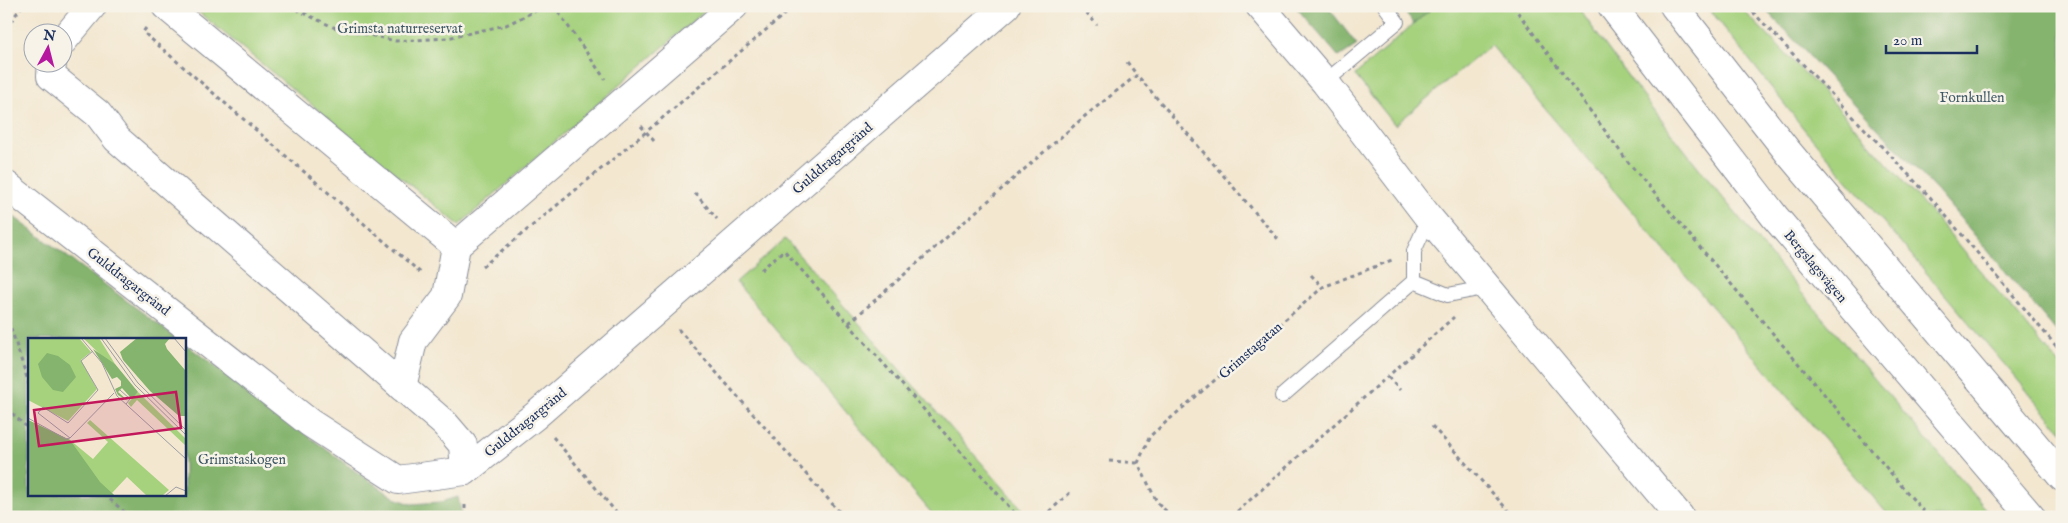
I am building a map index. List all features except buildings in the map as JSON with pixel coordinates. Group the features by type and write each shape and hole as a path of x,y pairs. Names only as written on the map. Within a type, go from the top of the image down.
{"street":[{"path":"72,30 92,6"},
{"path":"402,387 413,341 447,296 456,246 734,6"},
{"name":"Gulddragargränd","path":"6,185 310,423 398,480 465,471 535,416 1006,6"},
{"path":"1260,6 1325,82 1429,218 1489,287 1680,517"},
{"name":"Bergslagsvägen","path":"1612,6 1775,217 2031,517"},
{"path":"1674,6 1788,152 2062,477"},
{"path":"157,16 456,246"},
{"path":"51,72 51,76 98,114 117,139 445,424 463,445 465,471"}],"lane":[{"path":"1325,82 1397,22 1385,6"},
{"path":"1282,396 1414,281 1414,251 1429,218"},
{"path":"1414,281 1448,295 1489,287"}],"path":[{"path":"6,28 22,6"},
{"path":"289,6 333,27 396,40 447,38 506,25 545,6"},
{"path":"554,6 622,103 654,141"},
{"path":"157,16 143,32 447,296 646,132 794,6"},
{"path":"1081,6 1097,25"},
{"path":"1513,6 1628,162 1928,517"},
{"path":"1747,6 1930,197 2062,353"},
{"path":"1127,62 1278,239"},
{"path":"849,323 1085,116 1137,75"},
{"path":"695,193 719,222"},
{"path":"761,270 784,250 1018,517"},
{"name":"Grimstagatan","path":"1138,462 1150,436 1323,288 1392,260 1398,253"},
{"path":"1311,275 1323,288"},
{"path":"1231,517 1489,287"},
{"path":"660,308 844,517"},
{"path":"6,313 28,381"},
{"path":"1388,377 1400,390"},
{"path":"6,408 28,427"},
{"path":"535,416 620,517"},
{"path":"1432,426 1514,517"},
{"path":"1109,461 1138,462 1157,502 1172,517"},
{"path":"1043,517 1072,491"},
{"path":"106,496 129,516 144,517"},
{"path":"457,517 465,516"}],"green space":[{"name":"Grimsta naturreservat","path":"191,6 710,6 459,225"},
{"path":"1295,6 1327,6 1357,45 1339,57"},
{"path":"1408,6 1434,6 1414,24 1403,10"},
{"path":"1434,6 1577,6 1675,138 1779,266 1993,517 1890,517 1491,45 1395,125 1355,75"},
{"path":"1707,6 1739,6 1830,99 1926,207 2062,367 2062,432 1804,129"},
{"name":"Fornkullen","path":"1762,6 2062,6 2062,338 1938,192"},
{"name":"Grimstaskogen","path":"6,211 177,338 28,338 28,496 185,496 185,344 355,471 395,498 411,504 441,502 458,497 462,517 6,517"},
{"path":"785,239 1029,517 935,517 736,282"}]}
